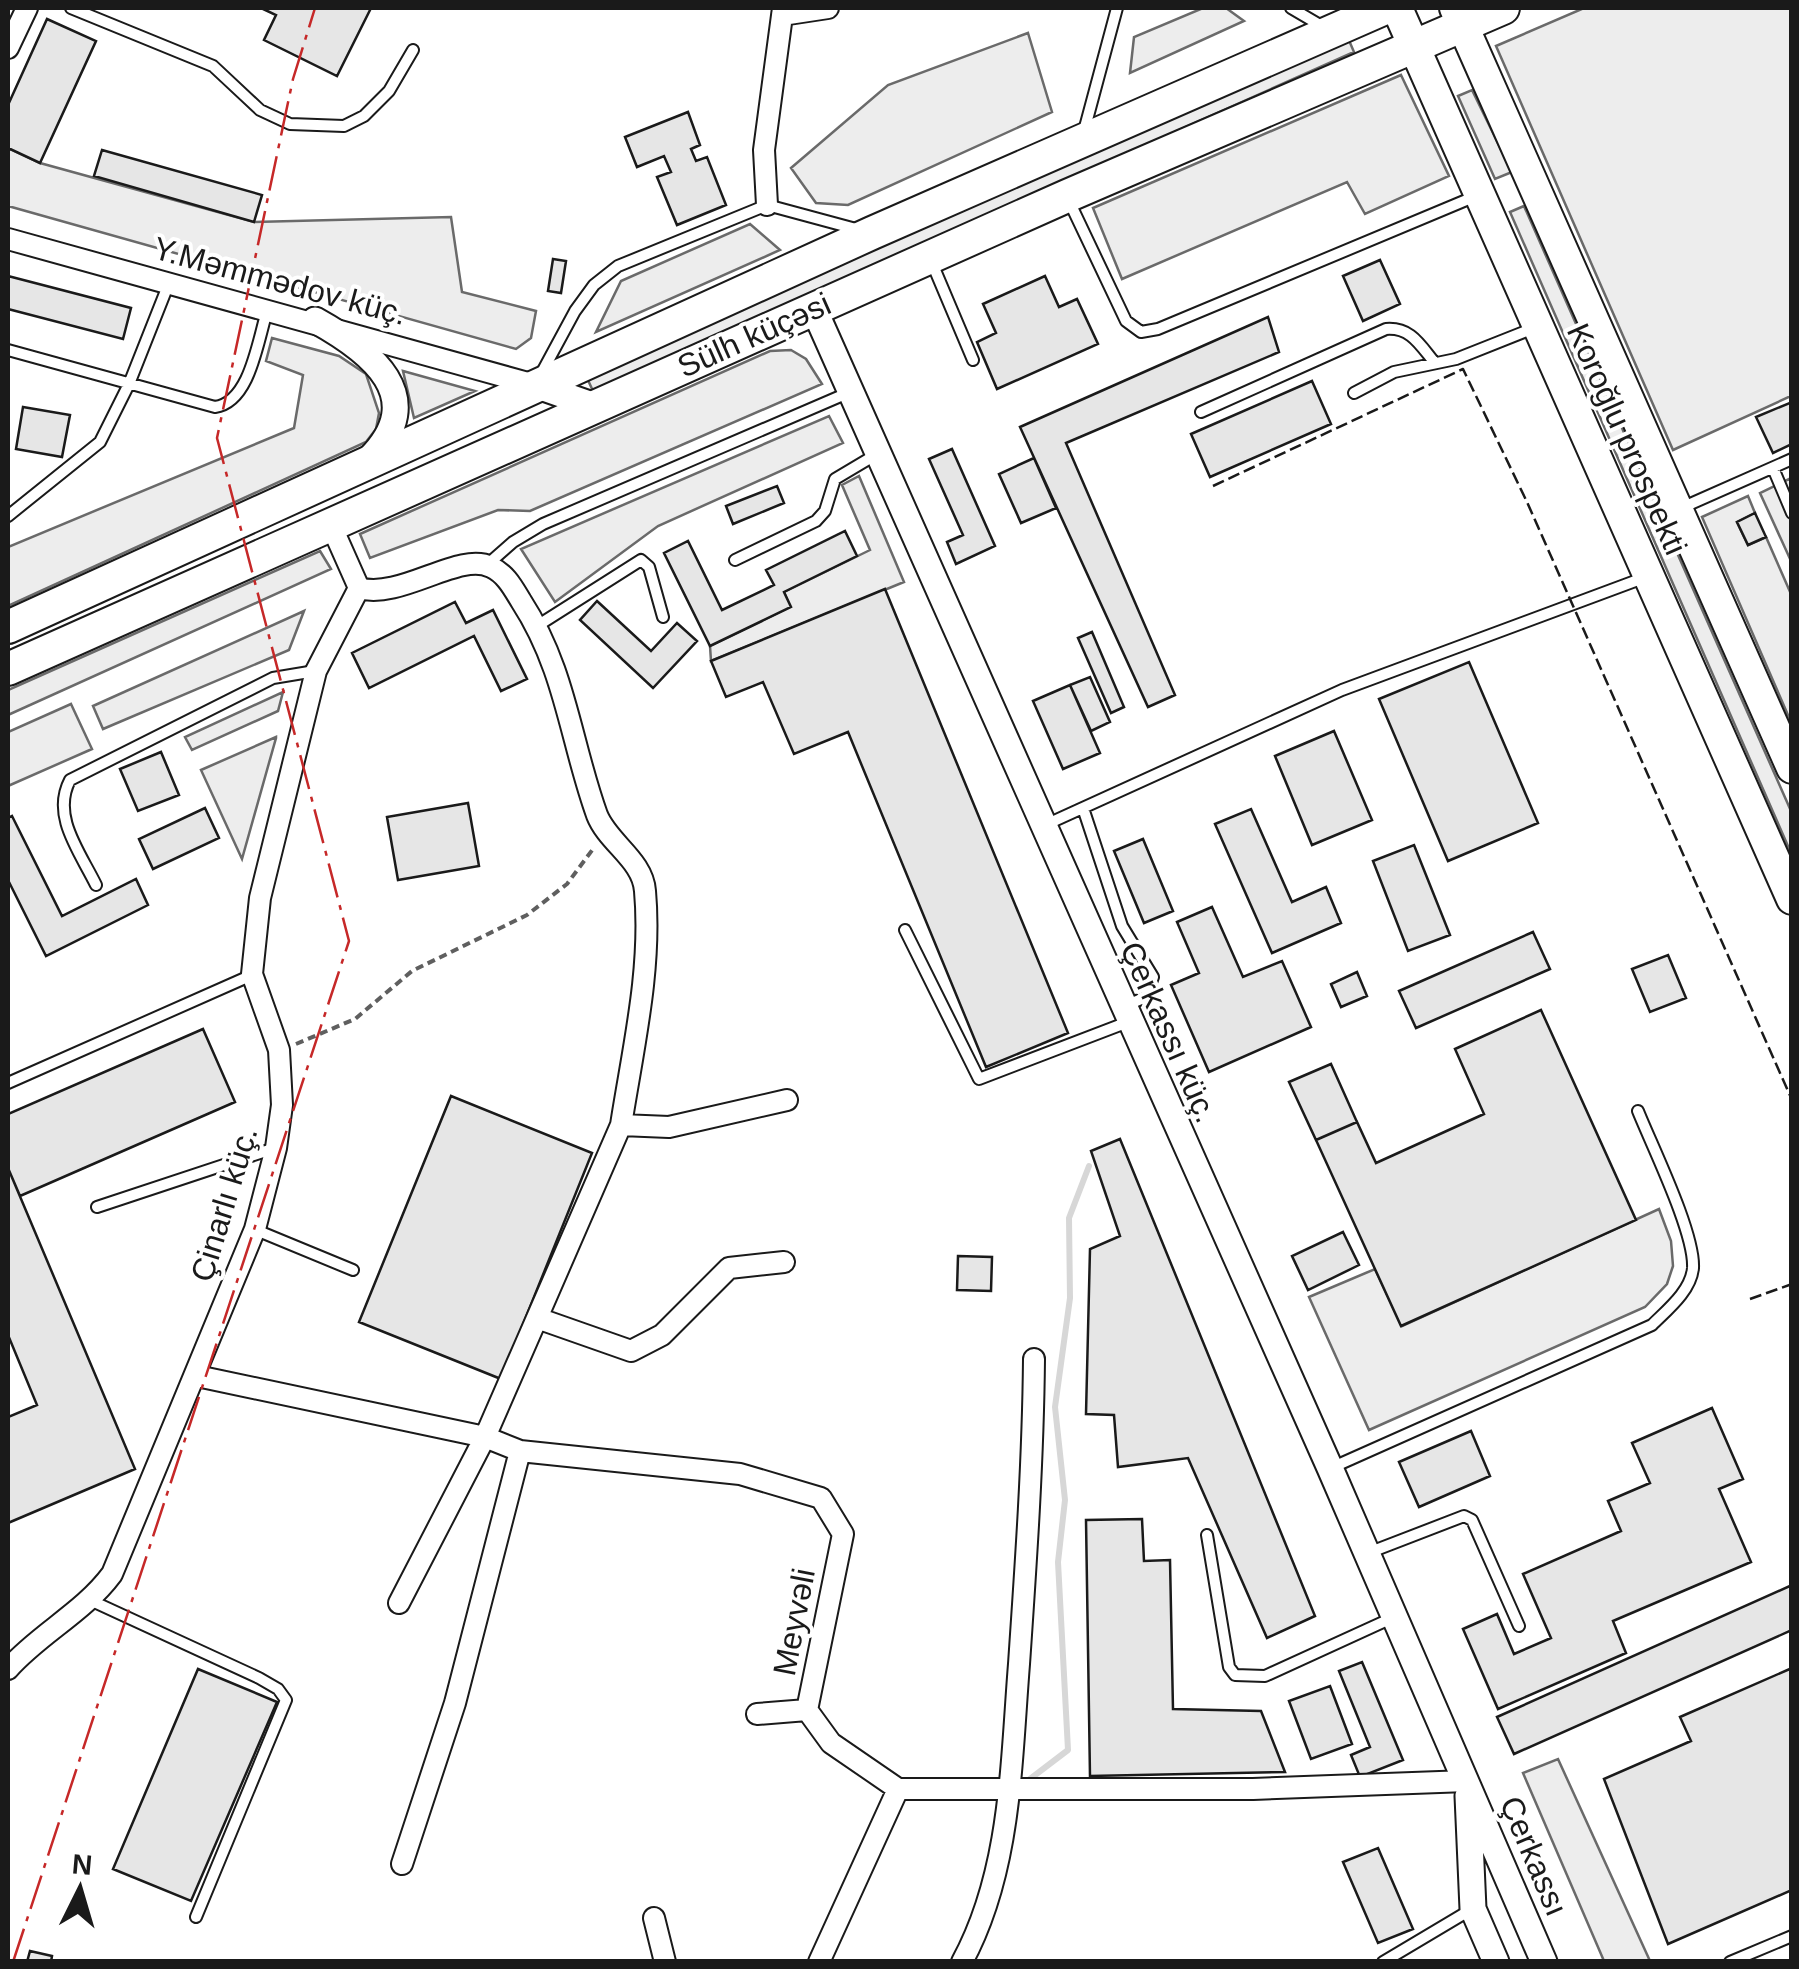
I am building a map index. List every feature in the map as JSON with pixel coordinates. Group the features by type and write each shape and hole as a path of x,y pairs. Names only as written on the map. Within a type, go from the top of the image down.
{"highway":[{"name":"Sülh küçəsi","path":"8,627 872,233 1386,8"},
{"name":"Sülh küçəsi","path":"8,668 1067,196 1415,48 1459,17 1504,8"}],"main road":[{"name":"Koroğlu prospekti","path":"1397,8 1792,899"},
{"name":"Koroğlu prospekti","path":"1459,17 1792,768"},
{"path":"1482,194 1529,175"}],"street":[{"path":"8,48 26,8"},
{"path":"767,205 764,150 783,11 828,8"},
{"name":"Y.Məmmədov küç.","path":"8,239 315,320 535,385"},
{"name":"Çerkassı küç.","path":"814,308 1468,1780"},
{"path":"315,320 373,357 392,393 392,426 386,442 362,466"},
{"path":"535,385 595,406"},
{"path":"331,525 359,588 375,592 462,566 488,564 504,576 538,626 558,667 604,834 632,862 645,886 646,960 621,1126 486,1437 399,1603"},
{"name":"Çinarlı küç.","path":"8,1669 28,1646 92,1601 112,1574 255,1229 276,1148 282,1105 279,1050 252,974 260,898 316,671 359,588"},
{"path":"621,1126 670,1127 786,1100"},
{"path":"538,1318 631,1351 662,1335 729,1268 784,1262"},
{"path":"962,1962 984,1922 1009,1790 1033,1470 1034,1359"},
{"name":"Meyvəli","path":"197,1376 486,1437 520,1451 740,1474 821,1498 843,1534 807,1710 831,1743 898,1789"},
{"path":"402,1864 456,1703 520,1451"},
{"path":"756,1714 807,1710"},
{"path":"818,1962 898,1789 1385,1786 1468,1780"},
{"name":"Çerkassı","path":"1468,1780 1473,1908 1496,1962"},
{"name":"Çerkassı","path":"1468,1780 1544,1962"},
{"path":"654,1918 666,1962"}],"lane":[{"path":"71,8 213,66 260,110 290,124 344,126 364,116 389,91 412,50"},
{"path":"1082,140 1114,8"},
{"path":"1290,8 1330,31"},
{"path":"1067,196 1126,321 1141,332 1158,329 1482,194"},
{"path":"535,385 574,311 594,285 618,266 767,205 872,233"},
{"path":"930,257 973,360"},
{"path":"8,516 89,455 129,384 170,282"},
{"path":"8,350 214,407 226,405 242,388 268,308"},
{"path":"1354,393 1394,372 1456,359 1539,325"},
{"path":"1201,412 1386,329 1400,328 1410,333 1435,363"},
{"path":"488,564 513,542 543,524 850,392"},
{"path":"735,560 816,522 826,511 835,479 877,454"},
{"path":"1678,510 1792,459"},
{"path":"1773,468 1792,513"},
{"path":"538,626 641,560 648,567 664,618"},
{"path":"1042,826 1360,683 1649,576"},
{"path":"96,884 64,819 61,796 70,780 274,678 316,671"},
{"path":"905,930 979,1079 1125,1014 1146,997 1153,977 1122,926 1083,808"},
{"path":"8,1084 252,974"},
{"path":"1330,1468 1652,1324 1673,1306 1693,1269 1688,1238 1638,1111"},
{"path":"97,1208 276,1148"},
{"path":"255,1229 352,1270"},
{"path":"1368,1553 1464,1516 1472,1520 1519,1626"},
{"path":"1207,1536 1229,1668 1234,1675 1265,1676 1396,1617"},
{"path":"92,1601 259,1678 278,1689 286,1700 196,1917"},
{"path":"1383,1962 1473,1908"},
{"path":"1730,1962 1792,1936"}],"path":[{"path":"279,1050 355,1020 412,971 528,915 567,884 604,834"}],"shaded area":[{"path":"1203,8 1226,8 1244,21 1130,73 1134,37"},
{"path":"1584,8 1791,8 1791,396 1673,450 1496,46"},
{"path":"1028,33 1052,112 848,205 816,203 791,168 888,85"},
{"path":"1348,38 1354,52 593,391 587,378"},
{"path":"1401,75 1449,176 1365,214 1347,182 1122,279 1093,208"},
{"path":"1472,90 1512,172 1495,179 1458,96"},
{"path":"8,148 40,163 254,222 451,217 462,292 536,311 531,338 516,349 8,206"},
{"path":"1524,206 1791,811 1791,853 1510,212"},
{"path":"750,224 780,250 596,332 621,281"},
{"path":"272,338 339,356 366,374 379,413 376,429 366,442 8,606 8,547 294,428 303,375 266,361"},
{"path":"791,350 806,359 822,384 530,511 498,510 370,558 360,534 770,351"},
{"path":"403,371 475,391 414,418"},
{"path":"829,416 843,443 658,526 555,602 521,549"},
{"path":"859,476 904,582 711,661 710,646 790,607 784,592 870,550 842,485"},
{"path":"1791,478 1791,561 1760,493"},
{"path":"1748,496 1755,513 1737,522 1748,545 1766,537 1791,594 1791,722 1702,517"},
{"path":"320,551 331,569 8,715 8,690"},
{"path":"304,611 289,650 103,729 93,706"},
{"path":"283,692 278,711 192,750 185,737"},
{"path":"71,704 92,749 8,786 8,732"},
{"path":"276,738 242,859 201,770"},
{"path":"1659,1209 1671,1241 1673,1266 1667,1284 1645,1307 1369,1430 1309,1297 1375,1269 1402,1326"},
{"path":"1558,1759 1650,1961 1604,1961 1523,1773"}],"building":[{"path":"261,8 371,8 337,76 264,40 276,15"},
{"path":"47,19 96,41 40,163 8,148 8,105"},
{"path":"688,112 700,145 691,149 696,161 707,157 726,205 677,225 657,177 671,172 664,156 637,167 625,137"},
{"path":"102,150 262,195 254,222 94,176"},
{"path":"553,259 566,261 561,293 548,291"},
{"path":"1380,260 1400,304 1363,321 1343,276"},
{"path":"8,276 131,308 123,339 8,309"},
{"path":"1045,276 1059,307 1077,299 1098,344 997,389 977,342 996,333 983,304"},
{"path":"1268,317 1279,352 1066,443 1175,695 1148,707 1020,427"},
{"path":"1312,381 1331,424 1210,477 1191,434"},
{"path":"1792,402 1792,444 1773,453 1756,417"},
{"path":"23,407 70,415 62,457 16,449"},
{"path":"952,449 995,546 956,564 947,542 963,535 929,459"},
{"path":"1034,458 1056,508 1021,523 999,474"},
{"path":"777,486 784,503 733,524 726,506"},
{"path":"1755,513 1766,537 1748,545 1737,522"},
{"path":"845,531 857,556 784,592 791,607 710,646 664,553 688,541 722,610 774,585 766,570"},
{"path":"885,589 1068,1033 986,1067 848,732 794,754 763,682 726,697 711,661"},
{"path":"597,601 651,651 677,623 697,641 653,688 580,620"},
{"path":"455,602 466,623 493,610 527,679 501,691 474,636 369,688 352,653"},
{"path":"1092,632 1124,707 1111,713 1078,638"},
{"path":"1469,662 1538,823 1448,861 1379,699"},
{"path":"1090,677 1110,722 1091,731 1070,685"},
{"path":"1070,685 1100,753 1063,769 1033,701"},
{"path":"1334,731 1372,820 1312,845 1275,756"},
{"path":"161,752 179,795 138,811 120,769"},
{"path":"468,803 479,866 398,880 387,817"},
{"path":"205,808 219,838 153,869 139,839"},
{"path":"1251,809 1292,902 1326,887 1341,923 1272,953 1215,824"},
{"path":"12,816 62,916 136,879 148,905 46,956 8,880 8,818"},
{"path":"1143,839 1173,911 1144,923 1114,851"},
{"path":"1414,845 1450,935 1408,951 1373,861"},
{"path":"1212,907 1243,977 1282,961 1311,1027 1209,1072 1171,985 1199,973 1177,922"},
{"path":"1533,932 1550,969 1416,1028 1399,991"},
{"path":"1668,955 1686,998 1650,1012 1632,969"},
{"path":"1357,972 1367,996 1341,1007 1331,984"},
{"path":"1541,1010 1636,1220 1401,1326 1316,1140 1357,1122 1376,1163 1484,1114 1455,1049"},
{"path":"203,1029 235,1102 20,1196 8,1168 8,1114"},
{"path":"1331,1064 1357,1122 1316,1140 1289,1082"},
{"path":"451,1096 592,1153 501,1379 359,1322"},
{"path":"1120,1139 1315,1616 1267,1638 1188,1458 1118,1467 1114,1415 1086,1414 1090,1249 1120,1236 1091,1151"},
{"path":"8,1168 135,1469 8,1523 8,1417 37,1405 8,1335"},
{"path":"1343,1232 1359,1265 1308,1290 1292,1256"},
{"path":"958,1256 992,1257 991,1291 957,1290"},
{"path":"1712,1408 1743,1479 1719,1489 1751,1562 1613,1621 1626,1653 1498,1709 1463,1629 1497,1614 1514,1654 1551,1638 1523,1574 1621,1531 1608,1501 1650,1483 1632,1443"},
{"path":"1471,1431 1490,1476 1419,1507 1399,1462"},
{"path":"1142,1519 1144,1561 1170,1560 1173,1709 1261,1711 1285,1772 1090,1776 1086,1520"},
{"path":"1792,1585 1792,1630 1514,1754 1497,1717"},
{"path":"1362,1662 1403,1760 1360,1777 1351,1755 1370,1747 1339,1671"},
{"path":"1792,1668 1792,1890 1668,1944 1604,1779 1691,1741 1680,1717"},
{"path":"198,1669 277,1702 191,1901 113,1869"},
{"path":"1330,1686 1352,1744 1311,1759 1289,1701"},
{"path":"1378,1848 1413,1929 1378,1943 1343,1862"},
{"path":"30,1951 52,1956 51,1962 27,1962"}],"waterway":[{"path":"1030,1779 1068,1750 1058,1562 1065,1500 1055,1407 1070,1298 1069,1218 1089,1166"}],"fence":[{"path":"1213,486 1463,369 1527,502 1792,1100"},
{"path":"1750,1299 1792,1284"}],"power":[{"path":"13,1962 349,941 217,438 293,79 315,8"}]}
